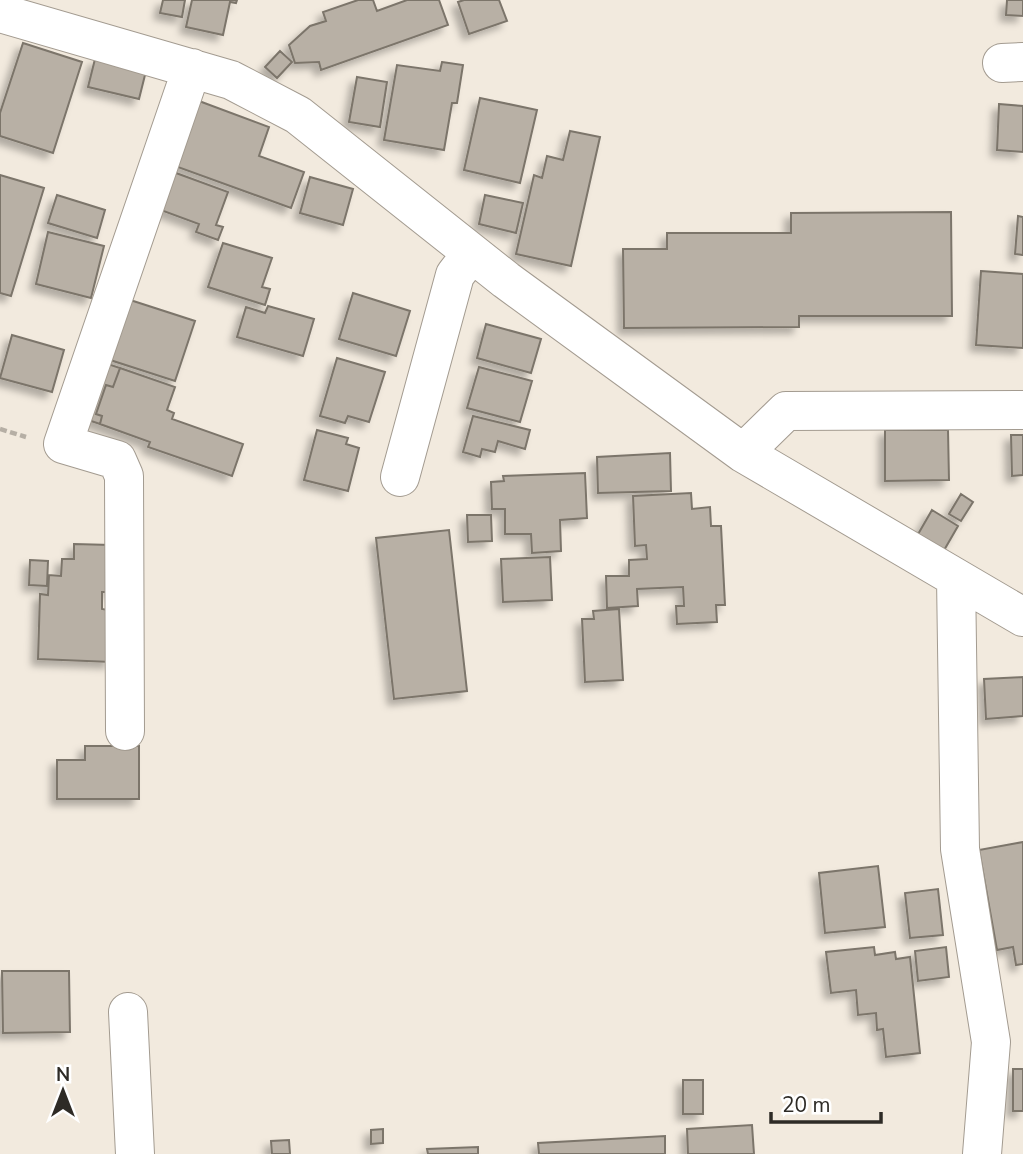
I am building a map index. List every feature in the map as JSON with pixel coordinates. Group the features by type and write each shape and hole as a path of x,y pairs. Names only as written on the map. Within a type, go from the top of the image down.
{"street":[{"path":"0,13 231,80 298,115 472,253 743,453 1023,617"},
{"path":"125,731 124,475 117,460 63,444 192,68"},
{"path":"400,477 455,275 472,253"},
{"path":"743,453 786,411 1023,410"},
{"path":"956,578 960,849 991,1042 982,1154"},
{"path":"128,1012 135,1154"}],"building":[{"path":"163,0 185,0 182,17 160,13"},
{"path":"192,0 237,0 236,3 230,2 223,35 186,27"},
{"path":"358,0 373,0 377,11 407,0 439,0 448,25 321,70 319,62 295,63 289,45 310,26 326,21 323,12"},
{"path":"499,0 507,21 469,34 458,2"},
{"path":"1007,0 1023,0 1023,16 1006,15"},
{"path":"23,43 82,62 53,153 0,136 0,113"},
{"path":"280,51 292,62 277,78 265,67"},
{"path":"95,59 146,71 139,99 88,87"},
{"path":"442,62 463,65 457,103 452,103 444,150 384,140 397,65 440,71"},
{"path":"357,77 387,82 380,127 349,122"},
{"path":"480,98 537,110 520,183 464,170"},
{"path":"199,101 269,127 259,156 304,172 291,208 175,166"},
{"path":"999,104 1023,106 1023,152 997,150"},
{"path":"570,131 600,137 571,266 516,254 534,175 542,178 547,156 563,160"},
{"path":"176,173 228,192 216,225 223,227 218,240 196,232 199,224 158,209"},
{"path":"0,175 44,188 11,296 0,293"},
{"path":"310,177 353,189 343,225 300,213"},
{"path":"57,195 105,210 97,238 48,223"},
{"path":"485,195 523,203 516,233 479,224"},
{"path":"951,212 952,316 799,316 799,327 624,328 623,249 667,249 667,233 791,233 791,213"},
{"path":"1018,216 1023,217 1023,255 1015,254"},
{"path":"48,232 104,246 91,298 36,284"},
{"path":"223,243 272,258 262,287 270,289 265,305 208,287"},
{"path":"981,271 1023,274 1023,348 976,345"},
{"path":"353,293 410,311 396,356 339,339"},
{"path":"124,298 195,321 175,381 104,358"},
{"path":"268,306 314,319 303,356 237,337 246,307 265,313"},
{"path":"486,324 541,339 531,373 477,358"},
{"path":"12,335 64,350 52,392 0,378"},
{"path":"337,358 385,372 369,422 348,416 345,423 320,416"},
{"path":"102,362 120,368 113,387 106,385 96,414 102,416 100,424 82,418"},
{"path":"479,367 532,381 520,422 467,408"},
{"path":"120,368 175,387 167,410 174,413 172,419 243,444 232,476 148,447 150,442 100,424 102,416 96,414 106,385 113,387"},
{"path":"473,416 530,430 525,449 498,441 495,452 482,449 480,457 463,452"},
{"path":"317,430 348,438 346,444 359,448 348,491 304,480"},
{"path":"885,430 948,430 949,480 885,481"},
{"path":"1011,435 1023,435 1023,475 1012,476"},
{"path":"670,453 671,491 598,493 597,457"},
{"path":"585,473 587,518 560,520 561,551 532,553 531,534 505,534 505,509 492,509 491,482 504,481 503,476"},
{"path":"691,493 692,509 710,507 711,526 721,526 725,605 716,605 717,622 677,624 676,606 684,606 683,587 637,589 638,606 607,608 606,576 629,576 629,560 647,559 646,545 635,546 633,496"},
{"path":"961,494 973,502 961,521 949,514"},
{"path":"932,510 958,526 943,552 917,536"},
{"path":"467,515 491,515 492,541 468,542"},
{"path":"449,530 467,691 394,699 376,538"},
{"path":"74,544 111,545 109,592 102,592 102,609 108,610 111,662 38,659 40,594 48,595 49,575 61,576 62,559 74,559"},
{"path":"550,557 552,600 503,602 501,559"},
{"path":"30,560 48,561 47,586 29,585"},
{"path":"619,609 623,680 585,682 582,619 594,619 593,611"},
{"path":"1023,677 1023,716 986,719 984,679"},
{"path":"85,746 139,746 139,799 57,799 57,760 85,760"},
{"path":"1023,842 1023,964 1016,965 1013,947 997,950 979,850"},
{"path":"878,866 885,927 825,933 819,873"},
{"path":"938,889 943,935 910,938 905,893"},
{"path":"874,947 875,955 895,952 896,959 910,957 920,1053 886,1057 883,1029 877,1030 876,1013 858,1015 856,990 831,993 826,952"},
{"path":"946,947 949,977 918,981 915,951"},
{"path":"2,971 69,971 70,1032 3,1033"},
{"path":"1013,1069 1023,1069 1023,1111 1013,1111"},
{"path":"683,1080 703,1080 703,1114 683,1114"},
{"path":"752,1125 754,1154 688,1154 687,1129"},
{"path":"383,1129 383,1143 371,1144 371,1130"},
{"path":"665,1136 665,1154 539,1154 538,1143"},
{"path":"289,1140 290,1154 272,1154 271,1141"},
{"path":"478,1147 478,1154 428,1154 427,1149"}]}
